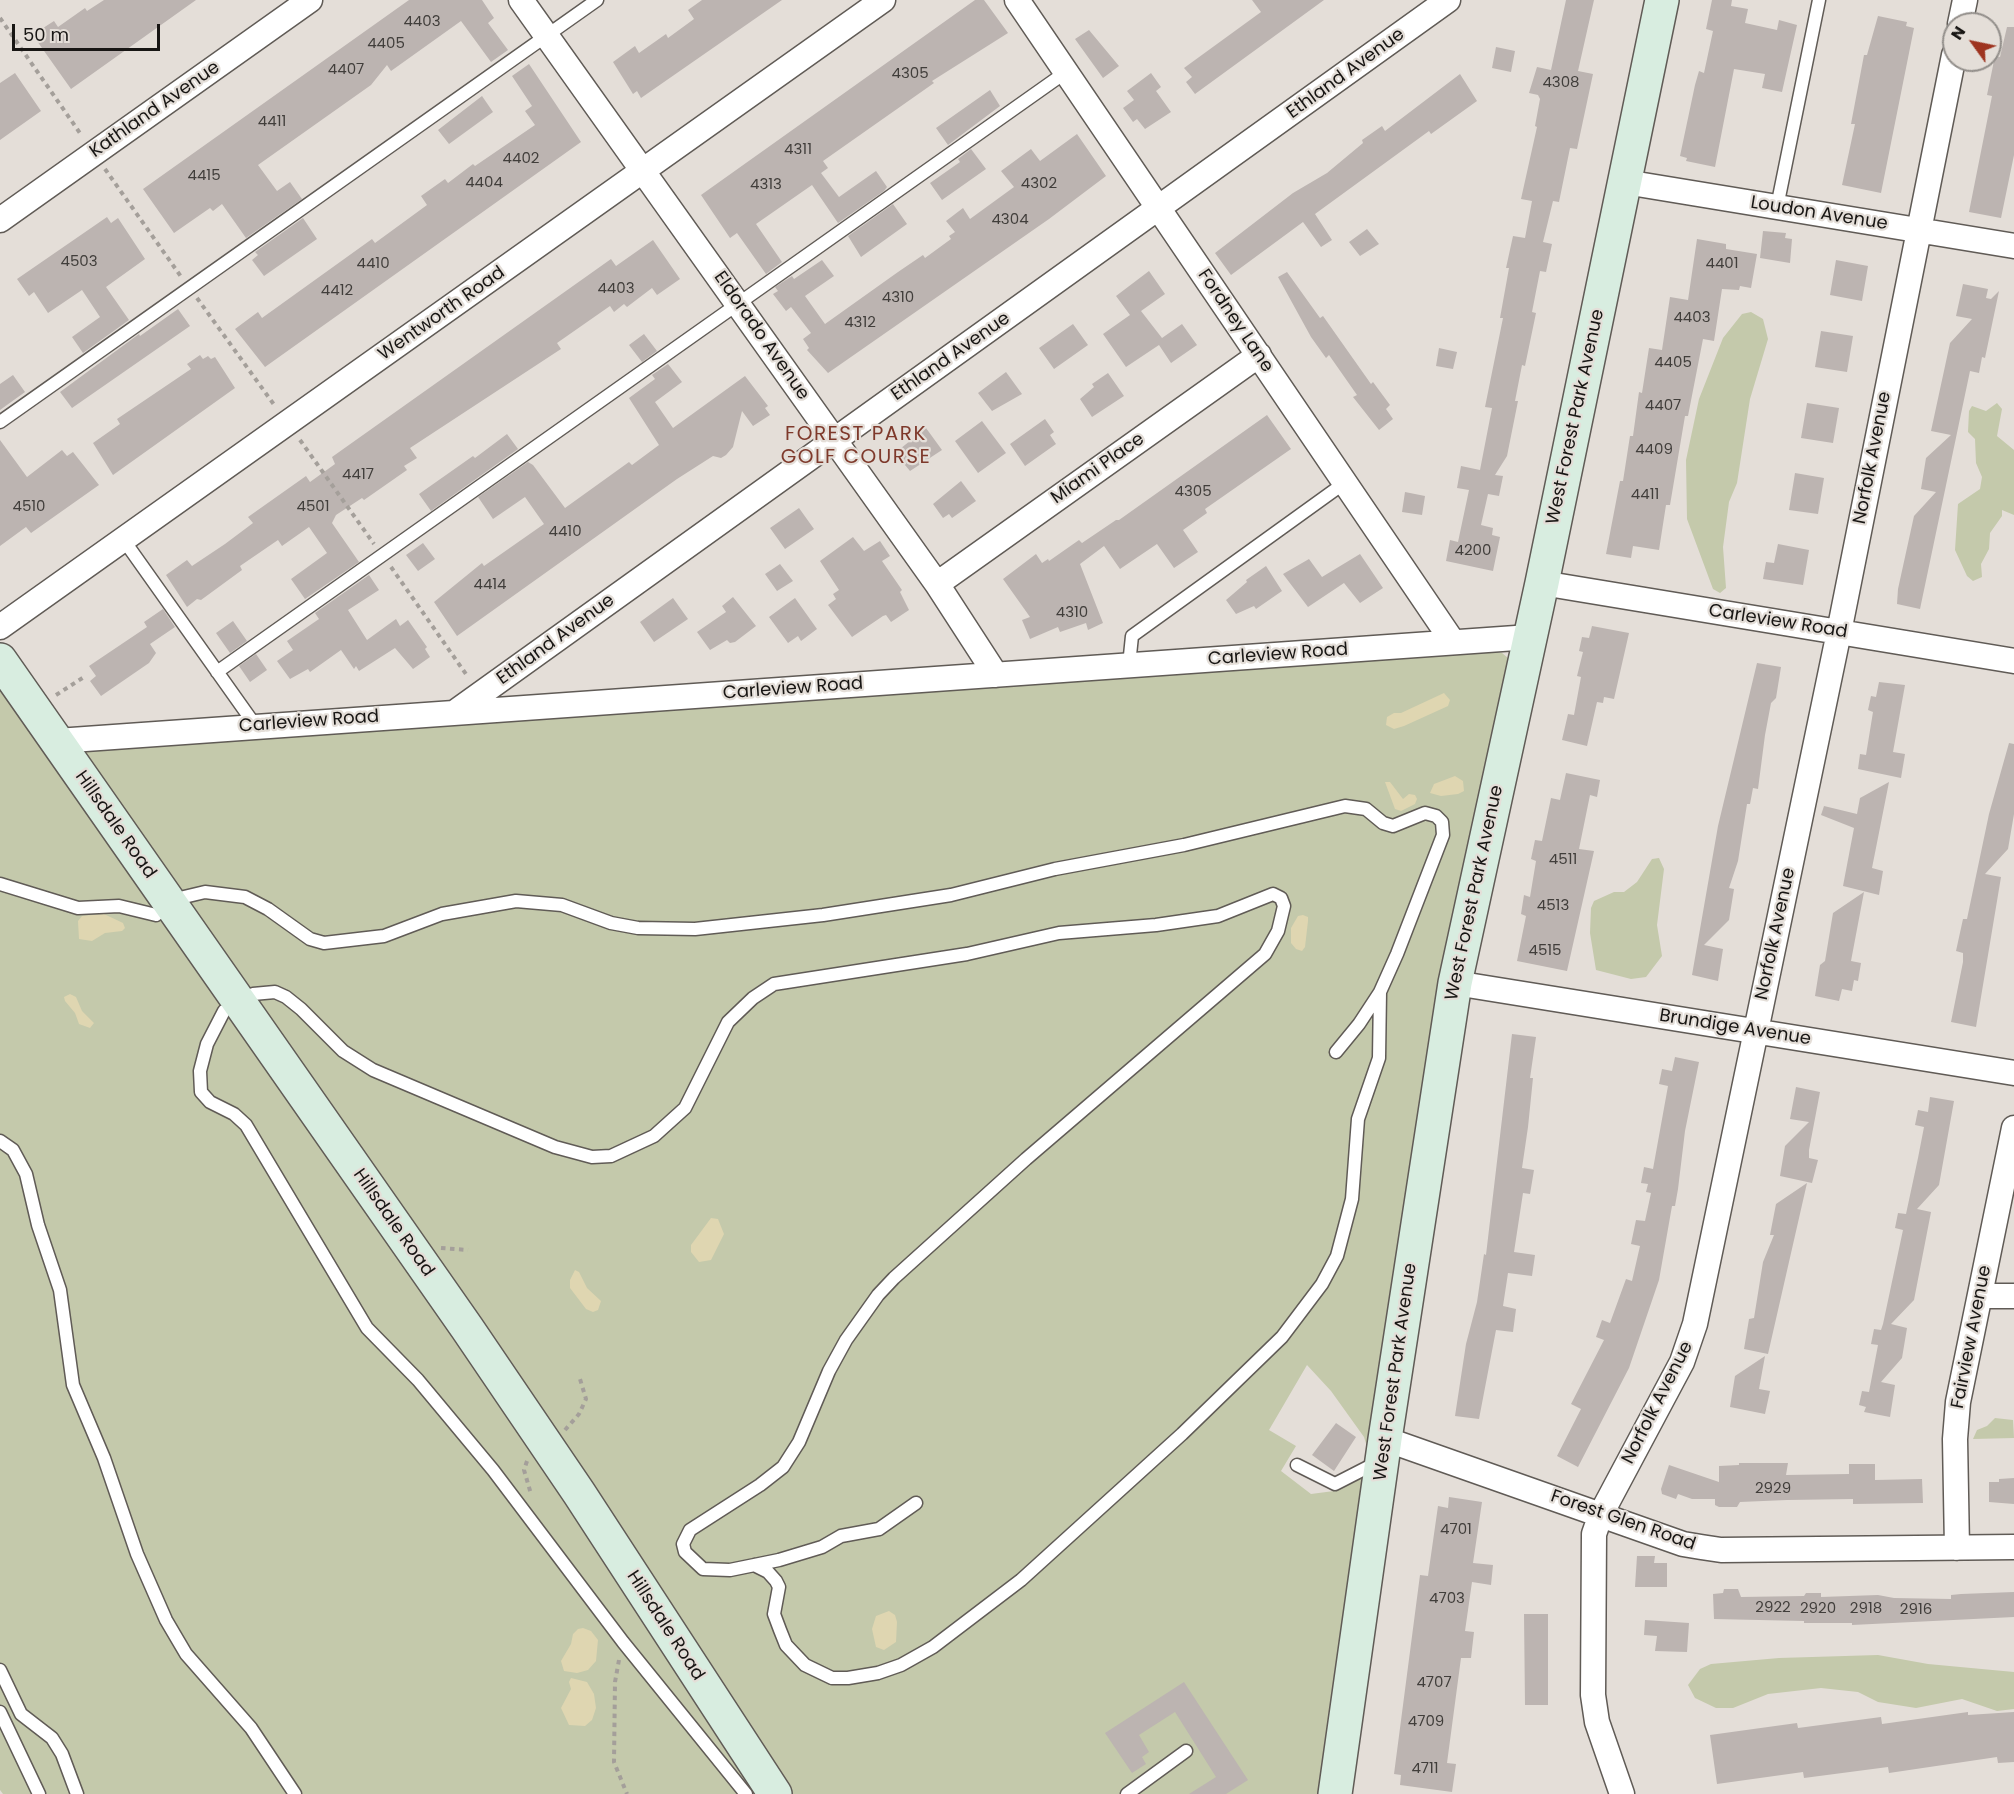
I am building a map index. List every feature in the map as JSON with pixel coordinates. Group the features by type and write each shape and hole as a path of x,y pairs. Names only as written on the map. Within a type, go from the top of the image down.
{"main road":[{"name":"West Forest Park Avenue","path":"1335,1794 1384,1449 1455,983 1542,583 1662,0"},
{"name":"Hillsdale Road","path":"0,660 480,1347 579,1493 775,1794"}],"street":[{"name":"Kathland Avenue","path":"0,220 310,0"},
{"name":"Eldorado Avenue","path":"521,0 937,584 996,675"},
{"name":"Wentworth Road","path":"0,627 883,0"},
{"name":"Fordney Lane","path":"1017,0 1343,484 1453,642"},
{"name":"Ethland Avenue","path":"454,713 1448,0"},
{"name":"Norfolk Avenue","path":"1622,1794 1597,1722 1593,1695 1594,1533 1601,1514 1689,1345 1839,632 1950,72"},
{"name":"Loudon Avenue","path":"1625,182 2014,246"},
{"name":"Miami Place","path":"937,584 1258,355"},
{"name":"Carleview Road","path":"1542,583 2014,662"},
{"name":"Carleview Road","path":"57,741 255,725 1530,637"},
{"name":"Brundige Avenue","path":"1455,983 2014,1073"},
{"name":"Fairview Avenue","path":"1957,1548 1955,1439 1958,1401 2014,1128"},
{"path":"1980,1296 2014,1296"},
{"name":"Forest Glen Road","path":"1384,1449 1601,1514 1683,1544 1721,1550 2014,1547"}],"lane":[{"path":"0,422 597,0"},
{"path":"1777,207 1819,0"},
{"path":"217,672 1066,72"},
{"path":"1129,665 1132,636 1343,484"},
{"path":"123,539 255,725"},
{"path":"184,897 205,892 245,897 268,909 310,939 324,942 384,936 442,914 516,901 562,905 612,923 638,928 695,929 823,915 951,895 1055,869 1184,844 1345,806 1366,809 1383,823 1393,826 1425,813 1436,816 1442,822 1443,835 1380,992 1359,1024 1336,1052"},
{"path":"0,884 78,908 119,906 156,915"},
{"path":"253,994 274,992 286,997 343,1051 383,1074 555,1147 592,1157 611,1156 654,1137 685,1108 728,1022 753,998 774,984 967,954 1059,933 1156,925 1218,916 1273,894 1281,898 1284,906 1278,932 1265,954 1026,1159 894,1278 878,1295 846,1340 829,1371 799,1442 783,1467 767,1481 690,1530 683,1544 685,1552 703,1569 730,1570 822,1547 841,1536 879,1529 916,1503"},
{"path":"754,1565 768,1572 776,1581 778,1587 774,1614 786,1645 805,1665 832,1678 848,1678 901,1665 933,1647 1021,1580 1182,1434 1282,1337 1322,1284 1337,1256 1352,1199 1358,1119 1379,1058 1380,992"},
{"path":"224,1011 215,1026 202,1062 199,1083 201,1092 210,1102 234,1114 246,1125 367,1328 418,1380 493,1470 623,1642 746,1794"},
{"path":"0,1141 13,1150 26,1174 38,1225 60,1290 73,1385 104,1458 137,1554 166,1620 186,1654 251,1728 295,1794"},
{"path":"1297,1465 1335,1484 1384,1449"},
{"path":"0,1670 21,1714 52,1738 62,1754 76,1794"},
{"path":"0,1712 39,1794"},
{"path":"1128,1794 1185,1751"}],"path":[{"path":"0,18 84,138"},
{"path":"53,698 84,677"},
{"path":"431,1247 468,1250"},
{"path":"623,1642 615,1682 614,1762 627,1794"}],"green space":[{"path":"1751,312 1763,319 1768,339 1750,399 1737,483 1729,502 1723,547 1726,588 1720,593 1713,589 1687,519 1686,460 1699,399 1723,338 1742,314"},
{"path":"1997,403 2002,409 1997,436 2014,450 2014,515 2002,510 2002,516 1990,533 1989,549 1981,564 1982,577 1973,581 1967,576 1955,550 1958,504 1980,489 1982,477 1976,463 1975,439 1968,432 1969,411 1972,406 1986,411"},
{"path":"1492,651 1502,653 1508,658 1509,666 1370,1456 1364,1437 1331,1391 1307,1365 1269,1430 1296,1446 1281,1471 1311,1494 1334,1491 1367,1475 1320,1794 3,1794 0,1790 0,686 45,749"},
{"path":"1659,858 1664,869 1657,925 1662,956 1646,977 1631,979 1596,970 1590,933 1591,908 1594,901 1614,892 1624,892 1637,882 1652,859"},
{"path":"1995,1418 2013,1420 2014,1438 1973,1439 1977,1430 1987,1426"},
{"path":"1878,1655 1928,1664 2014,1672 2014,1709 1997,1711 1962,1699 1916,1708 1878,1702 1858,1692 1821,1688 1768,1694 1733,1708 1716,1708 1695,1698 1688,1685 1700,1669 1711,1664 1779,1658"}],"sand":[{"path":"1444,693 1450,700 1448,706 1404,726 1394,729 1386,725 1387,717 1394,713 1401,713"},
{"path":"1455,776 1463,781 1464,791 1441,796 1430,793 1434,784"},
{"path":"1385,782 1390,782 1403,799 1409,794 1415,795 1417,799 1415,804 1401,811 1395,809"},
{"path":"104,914 123,923 125,928 122,931 105,933 92,941 79,939 78,921 82,916"},
{"path":"1298,916 1308,917 1308,921 1305,947 1302,951 1296,949 1291,943 1291,928"},
{"path":"70,994 76,997 82,1011 94,1023 90,1028 79,1024 75,1013 65,1001 64,997"},
{"path":"711,1218 718,1219 724,1234 711,1260 699,1262 691,1252 691,1245"},
{"path":"575,1270 579,1272 587,1288 601,1301 598,1310 593,1312 586,1309 570,1288 570,1280"},
{"path":"889,1611 895,1615 897,1622 896,1642 884,1650 876,1647 872,1629 876,1616"},
{"path":"583,1628 591,1631 598,1640 596,1661 588,1670 577,1673 564,1671 561,1661 571,1644 573,1634"},
{"path":"571,1678 587,1682 594,1694 596,1708 592,1720 585,1726 569,1725 561,1708 571,1689 569,1682"}],"building":[{"path":"104,0 196,0 71,89 37,41 45,35 40,30 54,21 58,27 85,8 87,11"},
{"path":"409,0 482,0 494,18 488,23 508,50 491,62 461,21 391,71 387,65 371,85 258,165 277,191 290,182 302,199 246,238 222,204 213,211 210,208 174,233 143,189"},
{"path":"702,0 782,0 641,98 637,91 633,94 613,62 635,46 639,53 666,34 668,38 694,19 688,10"},
{"path":"975,0 984,0 1008,33 932,81 934,83 823,161 828,168 821,173 839,197 876,171 887,187 884,191 838,223 812,185 756,224 782,262 766,274 737,233 730,238 701,195"},
{"path":"1252,0 1324,0 1195,94 1186,82 1192,77 1184,68 1261,12"},
{"path":"1566,0 1594,0 1578,71 1593,74 1577,149 1570,148 1559,202 1553,201 1543,242 1552,244 1546,272 1540,271 1532,312 1536,313 1525,366 1522,365 1515,401 1518,401 1507,456 1495,475 1503,476 1499,496 1488,494 1481,525 1493,528 1492,535 1500,537 1493,571 1446,561 1450,540 1458,542 1469,490 1457,488 1461,466 1480,470 1492,408 1485,407 1503,318 1500,318 1509,268 1506,268 1513,236 1525,238 1532,201 1521,199 1537,127 1535,126 1540,99 1538,95 1529,93 1537,67 1551,70"},
{"path":"1712,0 1732,0 1731,6 1748,9 1745,23 1777,30 1779,20 1797,25 1782,92 1762,88 1765,74 1734,69 1715,167 1686,161 1687,158 1680,156 1695,85 1699,71 1704,73 1713,31 1706,29"},
{"path":"1878,16 1907,22 1906,26 1914,28 1881,193 1842,185 1855,124 1851,124 1864,55 1867,55"},
{"path":"2007,27 2014,27 2014,155 2001,218 1969,212 1992,96 1987,95 1992,72 2002,72 2002,48"},
{"path":"1089,30 1119,66 1103,78 1075,39"},
{"path":"1496,47 1515,51 1511,72 1492,68"},
{"path":"529,64 581,142 265,367 235,329 258,312 262,318 372,239 375,243 427,205 421,196 445,179 448,183 473,164 475,166 535,125 525,111 532,106 512,76"},
{"path":"15,73 41,111 0,140 0,83"},
{"path":"1151,73 1161,87 1156,91 1171,112 1145,129 1137,119 1133,122 1123,108 1134,100 1127,91"},
{"path":"1460,74 1477,101 1431,134 1429,131 1315,214 1332,240 1321,247 1303,222 1231,275 1215,253 1293,193 1327,173 1363,143 1362,140 1382,126 1385,131"},
{"path":"990,90 1000,106 948,145 936,128"},
{"path":"482,96 493,112 449,144 438,130"},
{"path":"1077,134 1106,176 1049,219 828,373 807,350 809,348 803,339 811,333 791,307 786,311 773,294 778,291 775,287 792,276 794,279 822,260 834,276 805,296 825,324 923,255 925,258 951,239 949,236 955,232 946,221 963,208 970,219 1014,187 1001,171 1031,149 1040,161"},
{"path":"971,149 986,169 942,200 930,183 960,162 958,159"},
{"path":"893,204 907,224 861,257 848,236"},
{"path":"107,217 111,223 118,218 145,259 106,287 129,320 83,353 72,337 100,317 82,290 48,313 34,292 29,296 17,279"},
{"path":"303,218 317,239 264,276 252,260 258,255 255,252"},
{"path":"1367,229 1379,244 1360,256 1349,242"},
{"path":"1763,231 1786,233 1785,238 1792,239 1790,263 1760,258"},
{"path":"1697,239 1726,244 1726,249 1757,254 1751,288 1740,286 1739,290 1722,289 1714,341 1703,339 1688,416 1685,416 1670,505 1666,505 1659,550 1633,546 1631,558 1606,554 1620,481 1623,481 1630,436 1633,436 1639,392 1642,393 1649,348 1662,350 1670,297 1688,300"},
{"path":"653,240 680,279 657,295 652,288 627,307 624,304 614,312 610,306 557,343 561,349 410,448 417,458 404,466 407,470 364,500 362,498 336,515 332,523 359,562 305,599 291,579 327,553 309,527 282,546 278,540 240,566 242,570 201,600 197,599 187,607 166,575 187,560 192,566 225,544 253,523 248,517 306,476 310,482 335,464 332,457 611,259 616,266"},
{"path":"1836,260 1868,266 1862,301 1830,295"},
{"path":"1149,271 1165,294 1141,311 1162,338 1182,324 1197,345 1171,363 1159,345 1126,367 1103,334 1130,315 1116,296"},
{"path":"1287,272 1320,318 1323,316 1371,384 1373,382 1390,405 1386,409 1393,419 1379,430 1353,397 1357,395 1329,355 1326,358 1311,337 1278,277"},
{"path":"1963,284 1988,289 1986,298 1991,299 1999,291 1985,358 1982,357 1979,373 1970,371 1920,609 1897,604 1898,589 1914,516 1936,492 1921,489 1926,458 1951,435 1931,431 1950,343 1972,319 1956,316"},
{"path":"178,309 190,326 72,408 60,392 139,334 140,336"},
{"path":"1073,324 1088,345 1054,369 1039,348"},
{"path":"1821,331 1853,336 1847,372 1815,367"},
{"path":"644,334 657,351 642,362 629,345"},
{"path":"1439,348 1457,352 1453,369 1436,366"},
{"path":"200,355 203,359 208,356 211,359 215,357 235,388 113,475 93,443 120,424 117,419 191,369 187,364"},
{"path":"668,364 682,382 655,402 673,428 745,376 768,406 765,408 770,415 753,426 742,411 733,447 726,455 721,458 713,456 677,479 457,636 434,602 482,563 484,566 544,524 525,497 493,519 478,497 528,462 533,465 565,508 629,462 632,465 659,445 629,398 655,379 652,375"},
{"path":"1006,372 1022,394 992,411 978,393"},
{"path":"1108,373 1124,396 1092,417 1080,399 1094,387 1092,384"},
{"path":"13,375 25,392 0,410 0,384"},
{"path":"1807,403 1839,408 1833,443 1801,438"},
{"path":"1267,415 1291,449 1205,509 1207,513 1183,530 1198,552 1174,568 1157,544 1120,569 1104,546 1080,564 1103,623 1088,630 1086,623 1060,632 1058,627 1030,639 1022,620 1030,617 1003,579 1036,554 1042,563 1048,559 1049,561 1079,540 1082,543 1119,520"},
{"path":"1045,419 1054,432 1050,435 1056,444 1025,466 1010,444"},
{"path":"982,421 1006,453 978,473 955,441"},
{"path":"926,428 942,450 910,471 895,453"},
{"path":"507,434 518,449 431,511 419,494 473,456 475,458"},
{"path":"0,440 27,477 62,450 67,456 73,452 99,485 31,533 26,527 0,546"},
{"path":"1795,473 1824,478 1818,514 1789,510"},
{"path":"961,481 976,501 952,518 949,514 943,518 933,504"},
{"path":"1405,492 1425,496 1422,515 1402,512"},
{"path":"799,508 814,529 785,549 770,528"},
{"path":"853,537 864,551 880,541 890,556 882,561 902,590 900,592 909,610 891,622 886,615 883,616 852,637 828,605 836,599 833,594 839,590 820,561"},
{"path":"423,543 435,559 418,571 406,555"},
{"path":"1778,544 1809,550 1803,585 1763,579 1766,562 1774,563"},
{"path":"1360,554 1383,588 1360,603 1344,583 1308,607 1283,574 1309,559 1322,577"},
{"path":"780,564 793,581 777,591 765,574"},
{"path":"1266,566 1282,591 1256,609 1254,606 1236,614 1226,600 1247,582 1246,580"},
{"path":"369,575 379,590 348,610 367,640 396,619 400,626 408,620 427,647 425,649 430,657 413,669 395,648 359,671 356,666 354,669 341,650 310,672 308,669 290,679 277,661 293,650 287,641 319,619 315,613"},
{"path":"733,597 756,626 735,642 730,643 727,640 710,650 697,632 726,612 722,606"},
{"path":"673,598 688,619 654,642 640,622"},
{"path":"795,598 817,629 801,641 798,636 788,643 769,617"},
{"path":"163,609 175,627 150,644 156,653 149,663 101,696 90,681 96,676 89,666 147,627 144,622"},
{"path":"233,621 247,641 230,653 216,633"},
{"path":"1592,626 1629,633 1614,699 1604,697 1603,703 1597,702 1587,746 1562,740 1568,714 1574,715 1581,677 1577,676 1583,652 1579,651 1582,637 1589,638"},
{"path":"256,654 267,670 250,682 239,666"},
{"path":"1757,663 1781,667 1776,698 1771,703 1758,789 1753,788 1750,804 1747,804 1738,861 1729,888 1734,889 1729,920 1704,945 1723,949 1718,981 1692,975 1718,826"},
{"path":"1879,682 1905,685 1893,752 1905,754 1901,778 1858,769 1860,754 1866,755 1873,712 1868,710 1871,696 1876,697"},
{"path":"2009,743 2014,744 2014,814 2008,849 1985,874 2001,877 1976,1027 1951,1022 1963,962 1963,953 1956,951 1963,919 1967,919 1989,814"},
{"path":"1566,773 1600,780 1597,797 1590,795 1579,849 1594,851 1567,971 1517,961 1526,916 1521,914 1524,895 1530,897 1536,861 1531,859 1535,840 1542,841 1551,798 1560,800"},
{"path":"1889,782 1872,868 1883,871 1879,895 1843,886 1854,828 1821,815 1824,806 1857,814 1860,798"},
{"path":"1864,892 1851,961 1861,963 1858,981 1854,980 1852,991 1842,989 1839,1001 1815,996 1820,965 1825,961 1833,913"},
{"path":"1512,1034 1536,1037 1522,1168 1534,1170 1530,1194 1523,1193 1514,1252 1535,1255 1532,1276 1508,1273 1503,1306 1516,1309 1513,1332 1496,1330 1479,1419 1455,1416 1466,1344 1477,1302 1484,1254 1486,1255"},
{"path":"1675,1057 1699,1062 1685,1131 1675,1206 1672,1206 1659,1280 1629,1368 1578,1467 1557,1456 1581,1409 1571,1404 1604,1340 1596,1337 1602,1320 1610,1323 1626,1279 1632,1281 1640,1246 1631,1244 1636,1220 1645,1221 1651,1193 1646,1192 1648,1184 1641,1183 1644,1167 1653,1169 1668,1086 1659,1084 1662,1069 1672,1071"},
{"path":"1796,1087 1820,1092 1809,1150 1809,1158 1818,1160 1812,1183 1780,1176 1785,1146 1809,1122 1790,1119"},
{"path":"1930,1097 1954,1101 1939,1185 1917,1209 1931,1212 1914,1300 1891,1324 1907,1328 1902,1358 1881,1382 1895,1385 1890,1417 1864,1412 1866,1407 1859,1405 1862,1391 1869,1392 1878,1345 1871,1344 1874,1329 1881,1330 1883,1324 1903,1230 1895,1228 1898,1213 1906,1214 1918,1158 1924,1127 1915,1125 1918,1110 1928,1112"},
{"path":"1807,1183 1768,1354 1744,1349 1749,1319 1754,1318 1763,1262 1774,1235 1770,1235 1776,1204"},
{"path":"1765,1356 1759,1389 1770,1391 1765,1414 1730,1407 1735,1376"},
{"path":"1336,1423 1356,1437 1334,1471 1312,1455"},
{"path":"1739,1463 1788,1463 1786,1475 1849,1474 1849,1464 1875,1464 1875,1480 1922,1479 1923,1503 1853,1504 1853,1499 1787,1500 1740,1502 1737,1507 1719,1507 1715,1505 1715,1499 1692,1499 1678,1494 1676,1499 1662,1494 1661,1489 1669,1465 1719,1482 1719,1466 1739,1465"},
{"path":"2014,1478 2014,1504 1989,1502 1989,1482"},
{"path":"1449,1497 1482,1502 1473,1563 1493,1565 1491,1585 1472,1582 1465,1631 1474,1632 1471,1658 1461,1658 1447,1763 1456,1764 1452,1792 1400,1785 1401,1775 1394,1774 1420,1575 1428,1576 1438,1506 1448,1508"},
{"path":"1637,1556 1655,1556 1654,1563 1667,1563 1667,1587 1635,1587"},
{"path":"1724,1589 1738,1589 1741,1597 1804,1596 1806,1593 1821,1593 1821,1597 1878,1595 1894,1598 1951,1599 1951,1595 2014,1592 2014,1617 1852,1625 1852,1623 1714,1619 1713,1594 1723,1593"},
{"path":"1524,1614 1548,1614 1548,1705 1525,1705"},
{"path":"1645,1620 1689,1623 1687,1652 1655,1651 1657,1636 1644,1635"},
{"path":"1184,1682 1248,1780 1226,1794 1189,1794 1216,1777 1175,1712 1139,1735 1149,1752 1142,1757 1146,1764 1132,1773 1105,1733"},
{"path":"1968,1712 1968,1715 2014,1712 2014,1762 1998,1763 1997,1757 1889,1773 1888,1767 1804,1778 1803,1772 1717,1784 1710,1735 1797,1723 1798,1728 1881,1717 1882,1724"}],"district":[{"name":"FOREST PARK GOLF COURSE","path":"856,446"}]}
